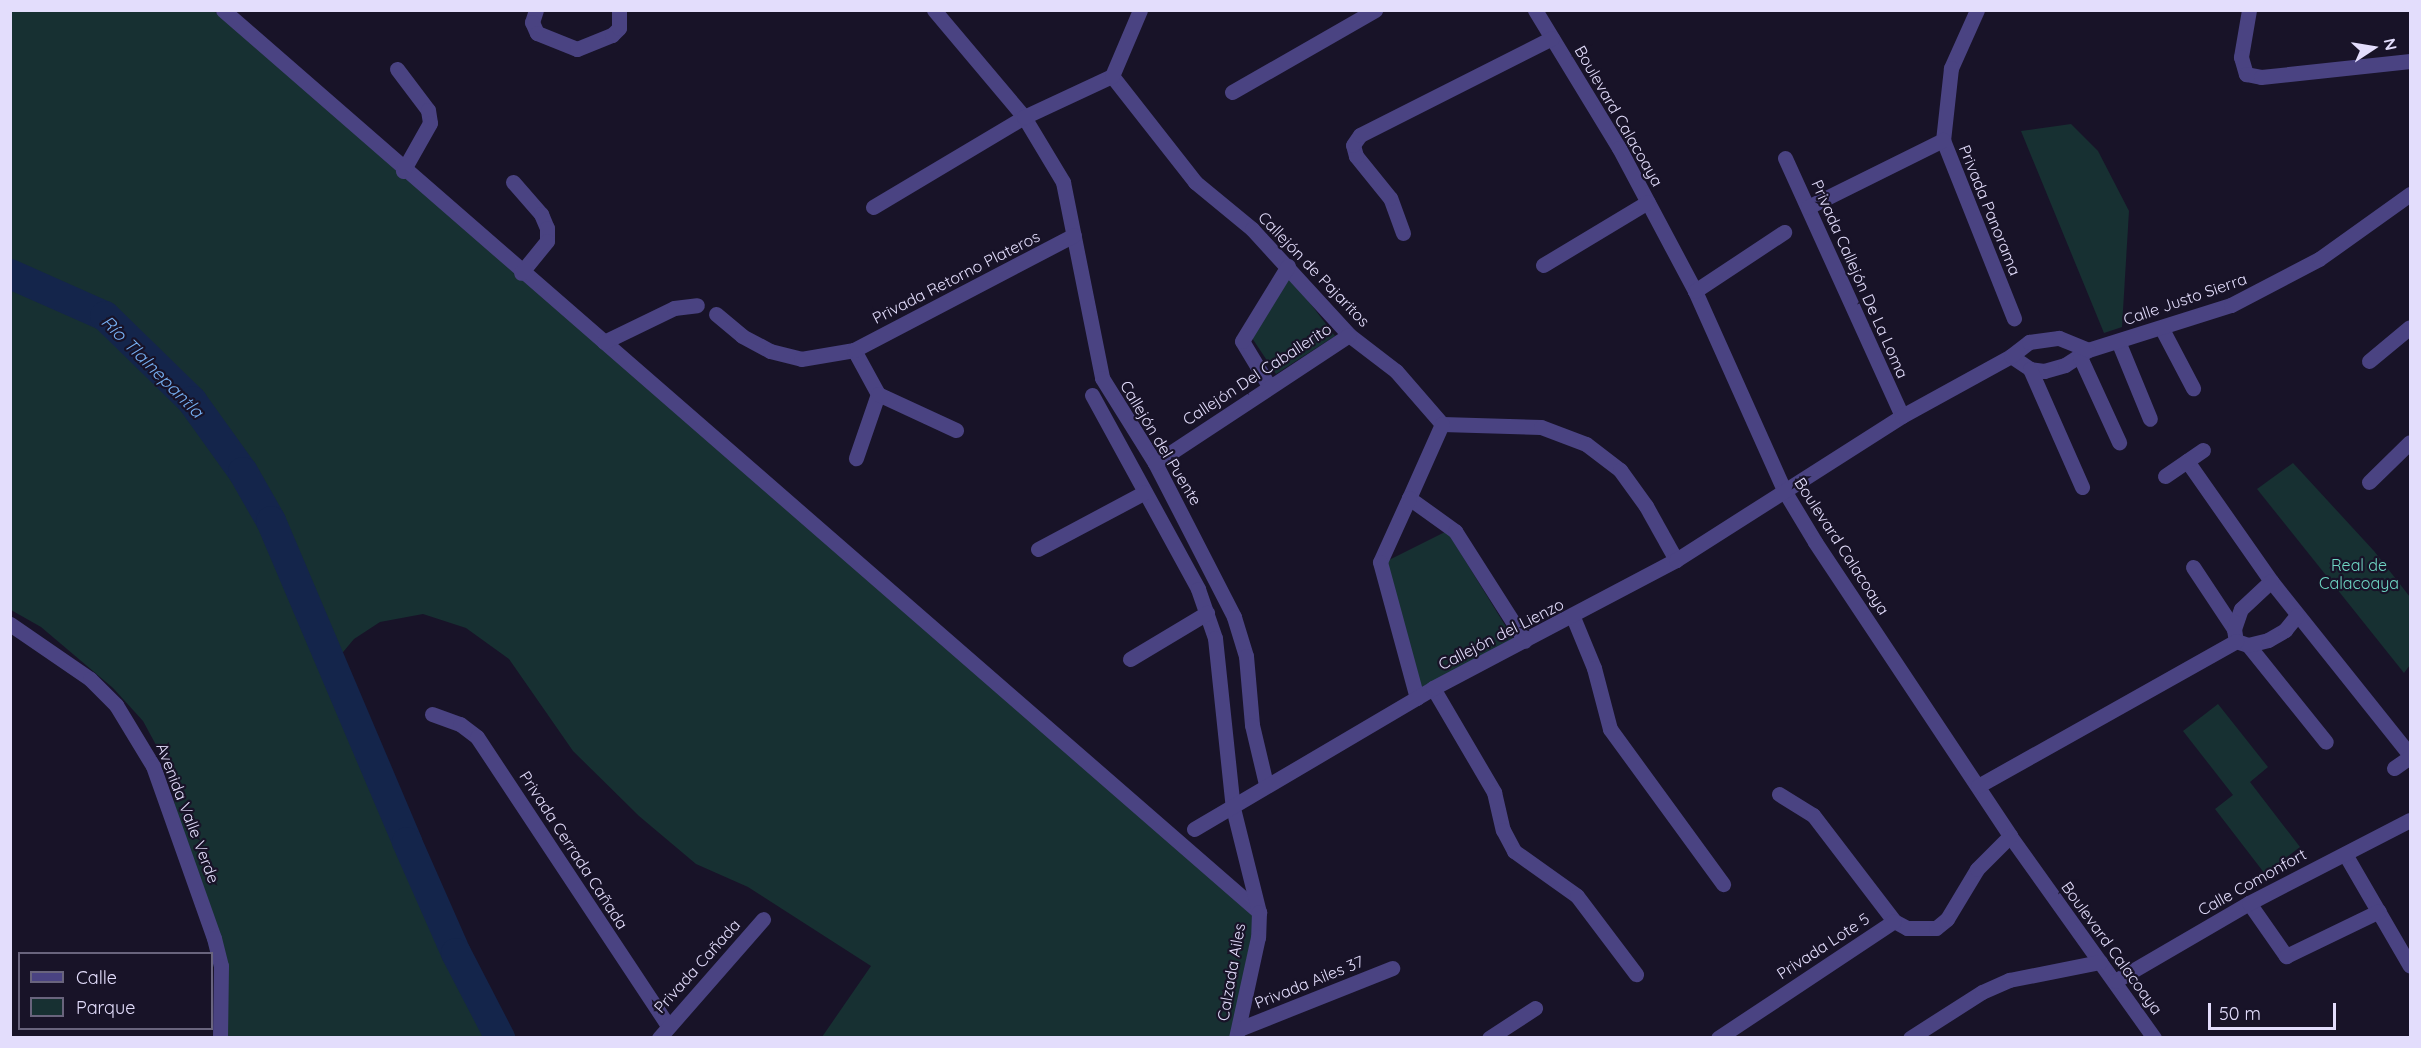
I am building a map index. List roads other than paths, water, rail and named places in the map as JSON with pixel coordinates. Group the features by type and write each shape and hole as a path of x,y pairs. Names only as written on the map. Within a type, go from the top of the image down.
{"street":[{"path":"223,10 403,171 604,342 1259,912"},
{"path":"536,10 532,22 537,33 577,49 612,35 619,28 619,10"},
{"path":"873,207 1024,117 1112,76 1140,10"},
{"path":"1232,92 1376,10"},
{"name":"Boulevard Calacoaya","path":"1535,10 1648,202 1695,291 1785,492 2010,836 2154,1038"},
{"name":"Privada Panorama","path":"1977,10 1951,68 1943,140 2014,318"},
{"path":"2249,10 2241,57 2246,74 2261,77 2410,61"},
{"name":"Callejón del Puente","path":"940,12 1024,117 1063,182 1102,378 1155,463 1234,617 1246,656 1252,725 1266,784"},
{"path":"1403,233 1390,198 1356,156 1353,145 1360,135 1552,38"},
{"path":"397,69 428,110 430,123 403,171"},
{"name":"Callejón de Pajaritos","path":"1112,76 1183,169 1252,229 1349,335 1396,371 1442,424"},
{"path":"1808,207 1943,140"},
{"name":"Privada Callejón De La Loma","path":"1785,158 1902,416"},
{"path":"513,182 541,214 547,228 547,241 521,273"},
{"name":"Calle Justo Sierra","path":"2030,369 2044,371 2118,341 2162,329 2269,288 2319,259 2410,194"},
{"path":"1543,265 1648,202"},
{"path":"1695,291 1784,232"},
{"name":"Privada Retorno Plateros","path":"716,314 742,336 770,351 801,359 854,350 1074,236"},
{"path":"1269,386 1242,341 1288,266"},
{"path":"604,342 674,308 697,305"},
{"path":"2369,361 2410,327"},
{"path":"2162,329 2193,388"},
{"name":"Callejón Del Caballerito","path":"1155,463 1349,335"},
{"path":"1785,492 1902,416 2011,356 2029,342 2044,337 2059,338 2084,354 2119,442"},
{"path":"2118,341 2150,419"},
{"path":"854,350 878,394 956,430"},
{"path":"2011,356 2030,369 2082,487"},
{"path":"856,458 878,394"},
{"name":"Calzada Ailes","path":"1092,395 1207,613 1215,638 1233,808 1259,912 1258,938 1237,1034"},
{"path":"1417,698 1380,562 1442,424 1541,427 1586,444 1620,470 1646,506 1676,560"},
{"path":"2369,482 2410,442"},
{"path":"2165,476 2203,450"},
{"path":"2187,461 2271,581 2410,756 2394,768"},
{"path":"1038,549 1145,492"},
{"name":"Callejón del Lienzo","path":"1194,829 1233,808 1266,784 1433,688 1573,618 1676,560 1785,492"},
{"path":"1409,498 1455,531 1525,641"},
{"path":"2193,567 2239,638 2326,742"},
{"path":"2239,638 2241,609 2254,593 2271,581"},
{"path":"1130,659 1207,613"},
{"path":"1978,786 2239,638 2268,640 2285,630 2297,615"},
{"path":"1573,618 1594,668 1610,729 1723,884"},
{"name":"Avenida Valle Verde","path":"10,624 97,685 137,736 153,766 214,938 221,966 220,1038"},
{"path":"1433,688 1494,792 1503,830 1514,851 1577,896 1636,974"},
{"name":"Privada Cerrada Cañada","path":"432,714 460,724 477,737 664,1032"},
{"name":"Privada Lote 5","path":"1718,1038 1894,921 1835,839 1812,815 1779,794"},
{"name":"Calle Comonfort","path":"2115,981 2249,903 2410,820"},
{"path":"1894,921 1907,928 1936,928 1947,919 1977,869 2010,836"},
{"path":"2345,854 2410,966"},
{"path":"2249,903 2286,956 2379,910"},
{"name":"Privada Cañada","path":"664,1032 763,919"},
{"path":"1910,1038 1982,992 2009,980 2100,962"},
{"name":"Privada Ailes 37","path":"1237,1034 1392,968"},
{"path":"1489,1038 1535,1008"}],"waterway":[{"name":"Río Tlalnepantla","path":"10,274 105,316 192,401 243,472 271,521 456,953 500,1038"}],"park label":[{"name":"Real de Calacoaya","path":"2359,574"}]}
